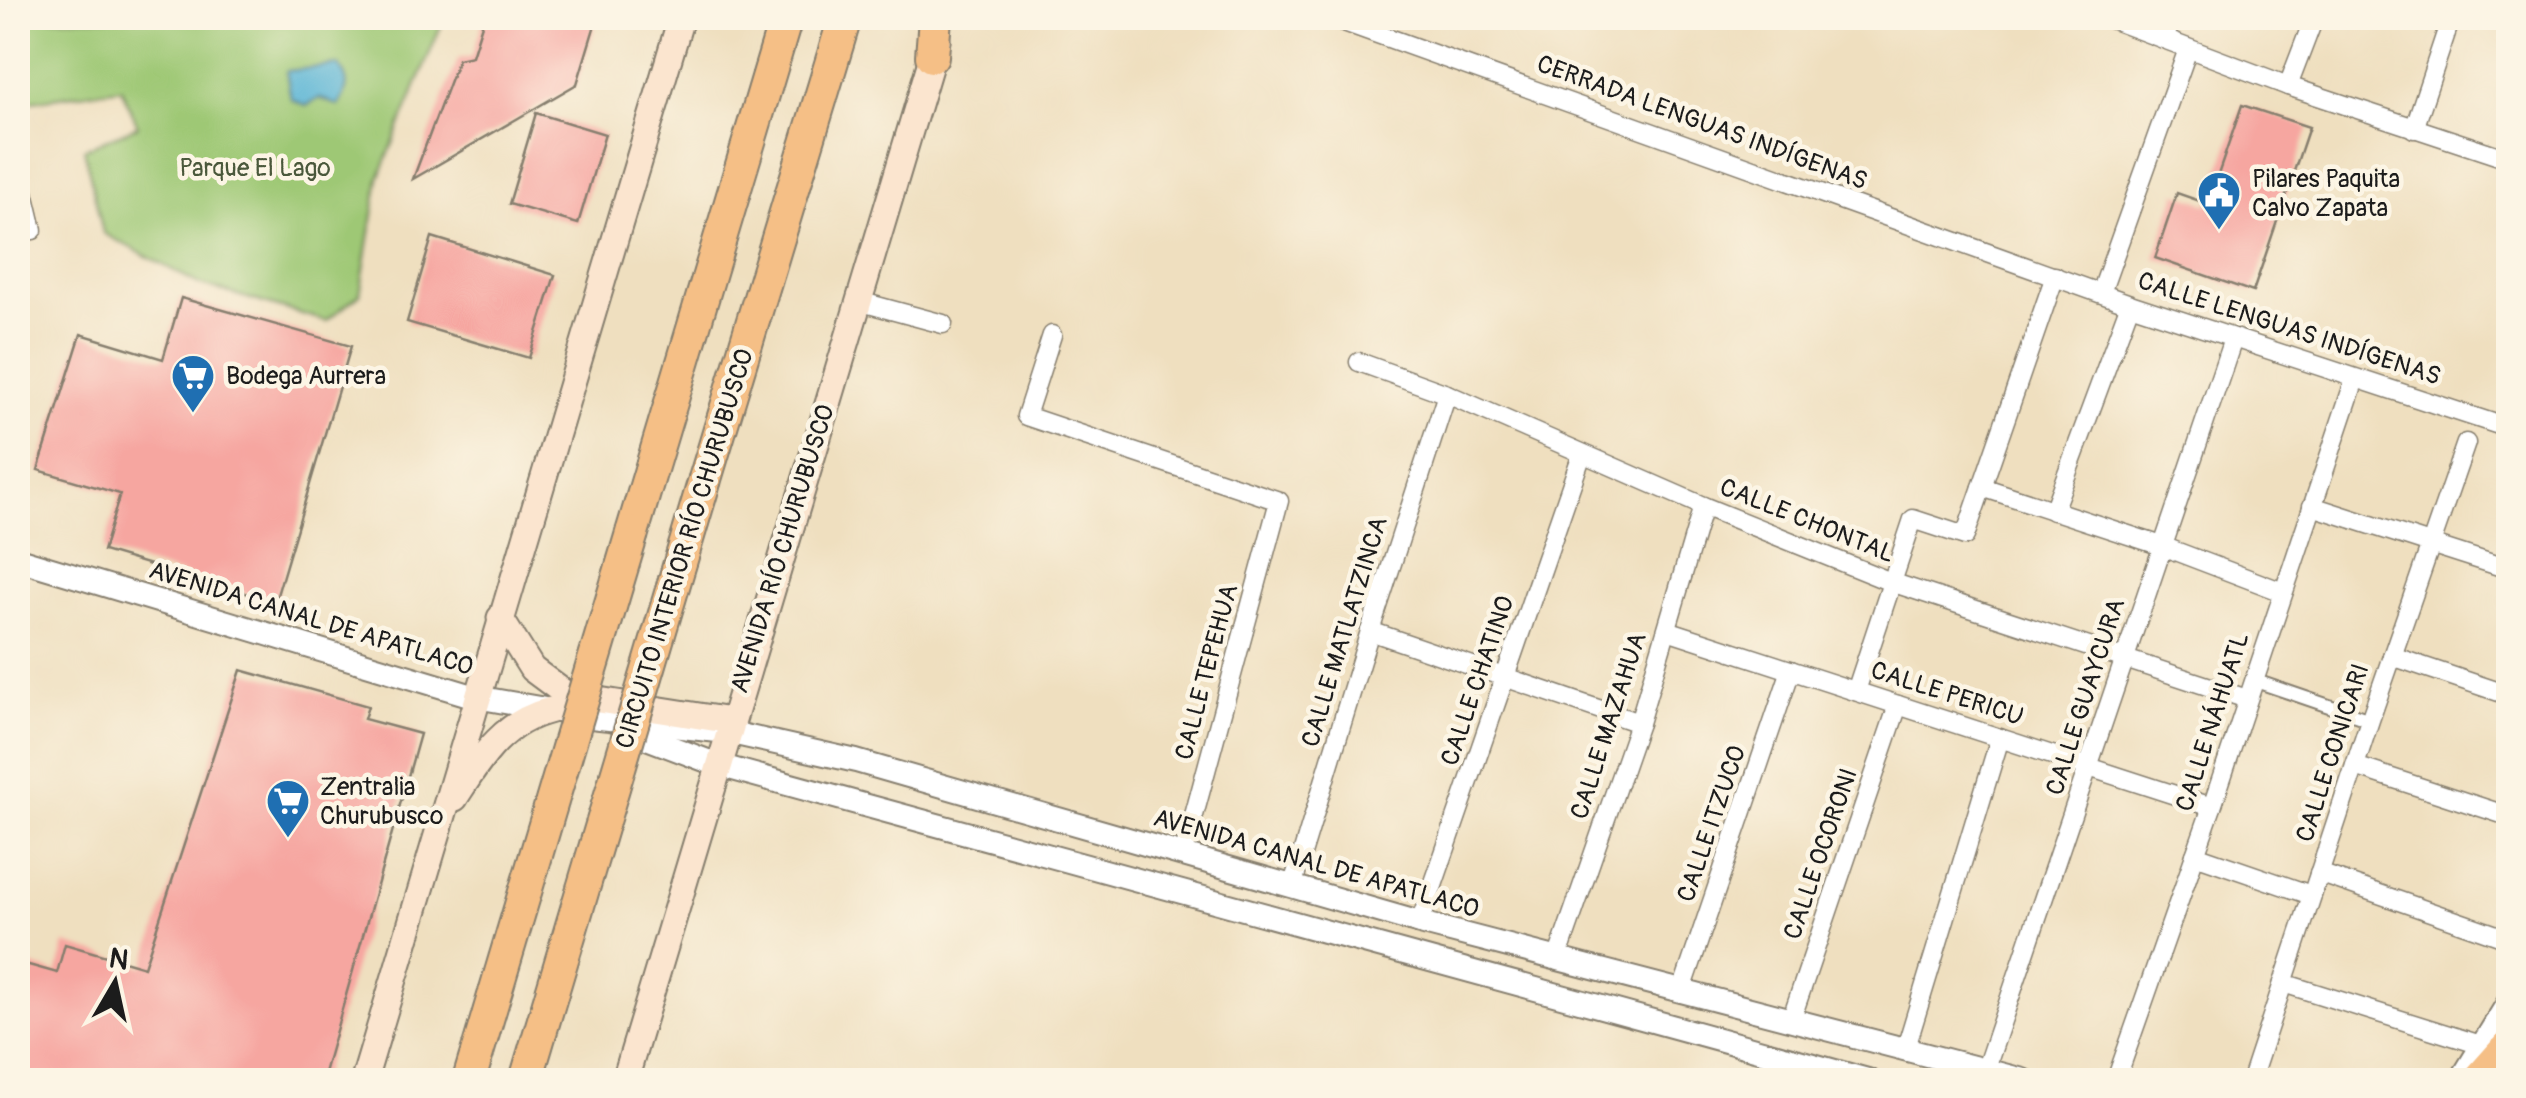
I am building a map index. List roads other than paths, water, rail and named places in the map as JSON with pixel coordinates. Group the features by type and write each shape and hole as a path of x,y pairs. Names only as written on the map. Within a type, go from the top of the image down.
{"highway":[{"path":"469,1080 786,18"},
{"name":"CIRCUITO INTERIOR RÍO CHURUBUSCO","path":"526,1080 845,18"},
{"path":"932,56 935,18"}],"main road":[{"path":"364,1080 681,18"},
{"name":"AVENIDA RÍO CHURUBUSCO","path":"624,1080 944,18"},
{"path":"500,618 532,669 566,695 729,727"},
{"path":"439,823 496,740 521,721 551,710"},
{"path":"2476,1080 2495,1044"}],"street":[{"name":"CERRADA LENGUAS INDÍGENAS","path":"1333,18 2055,276"},
{"path":"2108,18 2288,86 2508,159"},
{"path":"2164,40 2172,18"},
{"path":"2288,86 2314,18"},
{"path":"2414,129 2451,18"},
{"path":"2101,293 2188,48"},
{"path":"18,180 33,230 18,233"},
{"name":"CALLE LENGUAS INDÍGENAS","path":"2055,276 2233,339 2508,428"},
{"path":"1856,691 1912,519 1965,536 2055,276"},
{"path":"858,300 943,324"},
{"path":"2054,511 2130,304"},
{"name":"CALLE TEPEHUA","path":"1052,336 1026,416 1279,501 1183,856"},
{"name":"CALLE GUAYCURA","path":"1985,1070 2233,339"},
{"name":"CALLE CHONTAL","path":"1359,362 1448,394 1703,506 1891,582 2124,660 2250,690"},
{"name":"CALLE NÁHUATL","path":"2116,1080 2355,379"},
{"name":"CALLE MATLATZINCA","path":"1292,887 1448,394"},
{"name":"CALLE CONICARI","path":"2251,1080 2466,443"},
{"name":"CALLE CHATINO","path":"1420,923 1582,454"},
{"path":"1982,487 2162,546 2283,592"},
{"name":"CALLE MAZAHUA","path":"1557,959 1639,723 1703,506"},
{"path":"2312,506 2508,568"},
{"name":"AVENIDA CANAL DE APATLACO","path":"18,558 476,698 591,718 729,727 1420,923 2023,1080"},
{"name":"CALLE PERICU","path":"1667,630 2212,806"},
{"path":"1370,631 1639,723"},
{"path":"2392,656 2508,695"},
{"name":"CALLE ITZUCO","path":"1681,994 1790,670"},
{"path":"2250,690 2370,720"},
{"name":"CALLE OCORONI","path":"1791,1020 1898,705"},
{"name":"AVENIDA CANAL DE APATLACO","path":"591,718 718,765 1868,1080"},
{"path":"1905,1050 2000,738"},
{"path":"2355,766 2508,816"},
{"path":"2195,854 2311,895"},
{"path":"2319,873 2508,939"},
{"path":"2283,983 2495,1044"},
{"path":"2460,1080 2495,1044 2508,1003"}],"water":[{"path":"338,65 347,85 338,106 320,98 306,106 291,99 286,71"}],"place":[{"name":"Pilares Paquita Calvo Zapata","path":"2219,231"},
{"name":"Bodega Aurrera","path":"193,414"},
{"name":"Zentralia Churubusco","path":"288,839"}],"park label":[{"name":"Parque El Lago","path":"255,168"}]}
